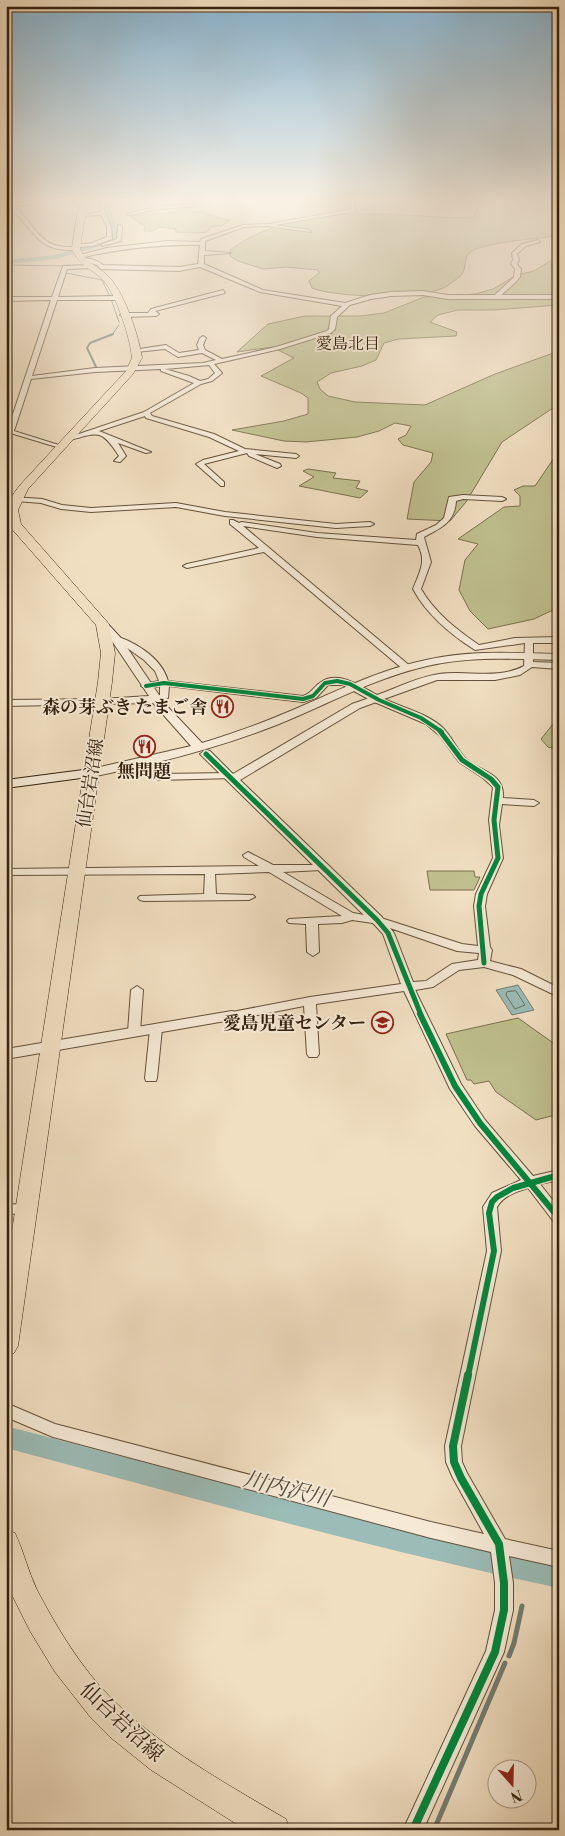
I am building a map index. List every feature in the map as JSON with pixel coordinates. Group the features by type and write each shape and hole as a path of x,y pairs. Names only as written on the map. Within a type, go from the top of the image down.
{"main road":[{"path":"108,633 15,525 12,516 16,499 24,487 134,367 137,358 136,350 110,284"},
{"name":"仙台岩沼線","path":"6,1346 102,702 108,633"},
{"path":"6,784 90,777"},
{"path":"6,792 90,777"},
{"name":"仙台岩沼線","path":"6,1542 22,1586 37,1618 76,1678 102,1709 134,1739 172,1768 275,1830"}],"street":[{"path":"59,284 10,432 62,447"},
{"path":"244,284 262,291 345,306"},
{"path":"497,296 510,284"},
{"path":"151,313 153,310 223,292"},
{"path":"27,378 134,367 196,366 278,348 329,332 332,329 334,316 345,306 370,297 423,293 448,297 559,297"},
{"path":"6,298 117,298"},
{"path":"123,315 151,313 163,315"},
{"path":"202,338 200,345 203,350 220,360"},
{"path":"136,350 166,347 178,355 203,350"},
{"path":"70,438 146,413 199,383 210,380 220,373 210,363"},
{"path":"152,367 187,377 199,383"},
{"path":"146,413 148,417 170,425 229,442 244,452 277,466"},
{"path":"93,431 148,452"},
{"path":"112,439 123,456 118,462"},
{"path":"221,484 200,464 205,461 226,458 244,452 296,456"},
{"path":"226,458 235,463"},
{"path":"502,500 456,497 452,500 453,514 450,519 420,536 419,543 427,557 427,564 417,589 423,601 479,652 559,666"},
{"path":"16,499 42,501 61,507 91,510 176,505 225,514 336,526 370,524"},
{"path":"166,506 210,519 317,535 419,543"},
{"path":"233,522 407,668"},
{"path":"186,566 265,549"},
{"path":"6,703 102,702 156,699 165,696 164,683 157,664 128,642 108,633"},
{"path":"108,633 146,686 178,725 388,933 409,987 455,1086 480,1123 559,1218"},
{"path":"159,777 231,777 241,775 356,706 375,698 438,677 484,678 520,672 528,667 529,640"},
{"path":"90,777 153,768 203,751 254,738 297,720 348,695 356,687 407,668 529,640 559,640"},
{"path":"529,660 559,656"},
{"path":"146,686 164,683 303,699 313,696 319,686 331,681 339,681 428,721 438,728 463,761 497,785 498,801 494,825 499,855 497,864 480,899 480,914 486,950 484,963"},
{"path":"498,801 534,803"},
{"path":"248,855 350,916 377,920 461,948 486,950"},
{"path":"6,872 210,871 321,867"},
{"path":"210,871 210,897"},
{"path":"144,898 249,896"},
{"path":"294,921 342,920 350,916"},
{"path":"312,920 313,952"},
{"path":"6,1054 310,1001 429,984 456,967 484,963 533,978 559,993"},
{"path":"134,1032 137,990"},
{"path":"310,1001 313,1054"},
{"path":"151,1078 156,1029"},
{"path":"413,1830 495,1652 504,1610 503,1576 499,1547 460,1478 454,1462 453,1446 495,1248 490,1209 495,1198 511,1190 530,1181 559,1175"},
{"path":"6,1209 26,1209"},
{"path":"6,1410 63,1432 422,1528 499,1547 559,1559"}],"green space":[{"path":"310,284 450,284 436,291 420,294 381,296 340,294 312,288"},
{"path":"502,284 559,284 559,305 494,310 458,310 438,315 430,322 457,332 456,336 399,339 384,343 376,360 362,366 331,373 317,382 320,389 328,396 355,402 425,405 495,374 559,351 559,404 502,442 466,502 450,521 407,519 414,482 431,462 433,453 403,445 398,439 406,435 411,426 395,423 379,431 357,437 306,442 284,441 232,430 284,421 308,414 308,398 301,393 261,376 294,358 272,347 237,352 268,324 305,316 360,316 384,313 424,297 475,294 493,289"},
{"path":"559,437 559,609 534,619 488,629 470,611 459,590 465,560 478,544 458,539 504,507 520,506 520,496 514,490 523,486 535,486 554,458"},
{"path":"308,469 336,473 333,478 360,481 356,488 368,491 360,498 299,486 314,477 303,471"},
{"path":"559,721 559,750 548,747 541,739 553,724"},
{"path":"427,871 474,871 475,877 480,877 474,890 430,890"},
{"path":"518,1018 559,1047 559,1114 536,1120 496,1092 489,1081 474,1084 471,1080 467,1080 446,1034"}],"water":[{"path":"518,985 534,1010 512,1015 496,990"}],"waterway":[{"path":"104,284 110,297"},
{"path":"111,299 119,322"},
{"path":"112,334 119,325"},
{"path":"100,368 97,369 87,348 90,343 112,334"},
{"name":"川内沢川","path":"6,1437 269,1507 472,1557 559,1575"},
{"name":"川内沢川","path":"516,1566 518,1574"},
{"path":"509,1656 514,1643 522,1606"},
{"path":"434,1830 505,1663"}],"cycle path":[{"path":"146,686 164,683 303,699 313,696 325,683 341,681 421,718 436,727 462,760 491,779 498,787 494,820 498,858 481,894 479,906 485,955 484,963"},
{"path":"206,754 377,920 388,933 414,1002 455,1086 480,1123 559,1218"},
{"path":"413,1830 495,1652 504,1610 504,1583 499,1544 461,1478 454,1462 453,1446 494,1251 494,1239 489,1213 490,1207 492,1202 504,1192 533,1181 559,1175"}],"place":[{"name":"森の芽ぶき たまご舎","path":"223,707"},
{"name":"無問題","path":"144,746"},
{"name":"愛島児童センター","path":"382,1023"}],"district":[{"name":"愛島北目","path":"348,343"}]}
